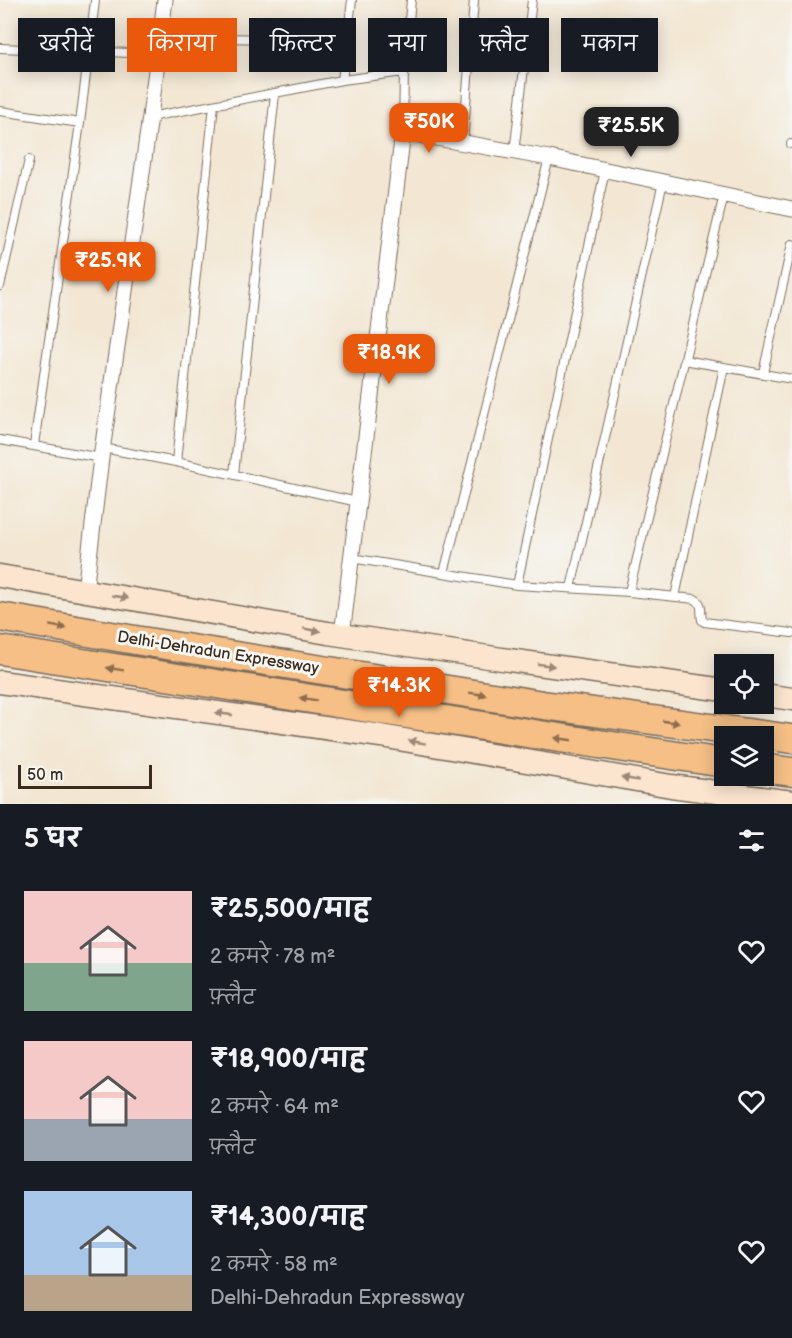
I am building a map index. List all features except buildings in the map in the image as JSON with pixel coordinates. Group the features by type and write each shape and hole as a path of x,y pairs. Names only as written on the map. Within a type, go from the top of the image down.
{"highway":[{"name":"Delhi-Dehradun Expressway","path":"0,617 543,705 792,739"},
{"name":"Delhi-Dehradun Expressway","path":"0,650 714,761"},
{"path":"774,769 792,772"}],"street":[{"path":"163,18 165,0"},
{"path":"85,591 155,72"},
{"path":"342,635 403,132 549,158 792,210"},
{"path":"0,576 342,635 714,689"},
{"path":"0,681 381,736 670,786 792,802"},
{"path":"774,696 792,699"}],"lane":[{"path":"350,18 352,0"},
{"path":"409,18 411,0"},
{"path":"462,144 474,0"},
{"path":"514,153 532,0"},
{"path":"93,18 95,2"},
{"path":"0,48 18,49"},
{"path":"34,445 86,72"},
{"path":"342,80 343,72"},
{"path":"150,117 342,80 404,72 403,132"},
{"path":"234,474 275,94"},
{"path":"176,462 214,105"},
{"path":"0,111 80,123"},
{"path":"444,573 549,158"},
{"path":"0,286 29,160"},
{"path":"517,585 605,170"},
{"path":"572,588 663,182"},
{"path":"629,592 724,195"},
{"path":"763,374 792,243"},
{"path":"684,360 792,378"},
{"path":"675,597 724,367"},
{"path":"0,440 176,462 358,502"},
{"path":"351,558 517,585 629,592 695,599 701,606 702,620 705,622 792,633"}]}
